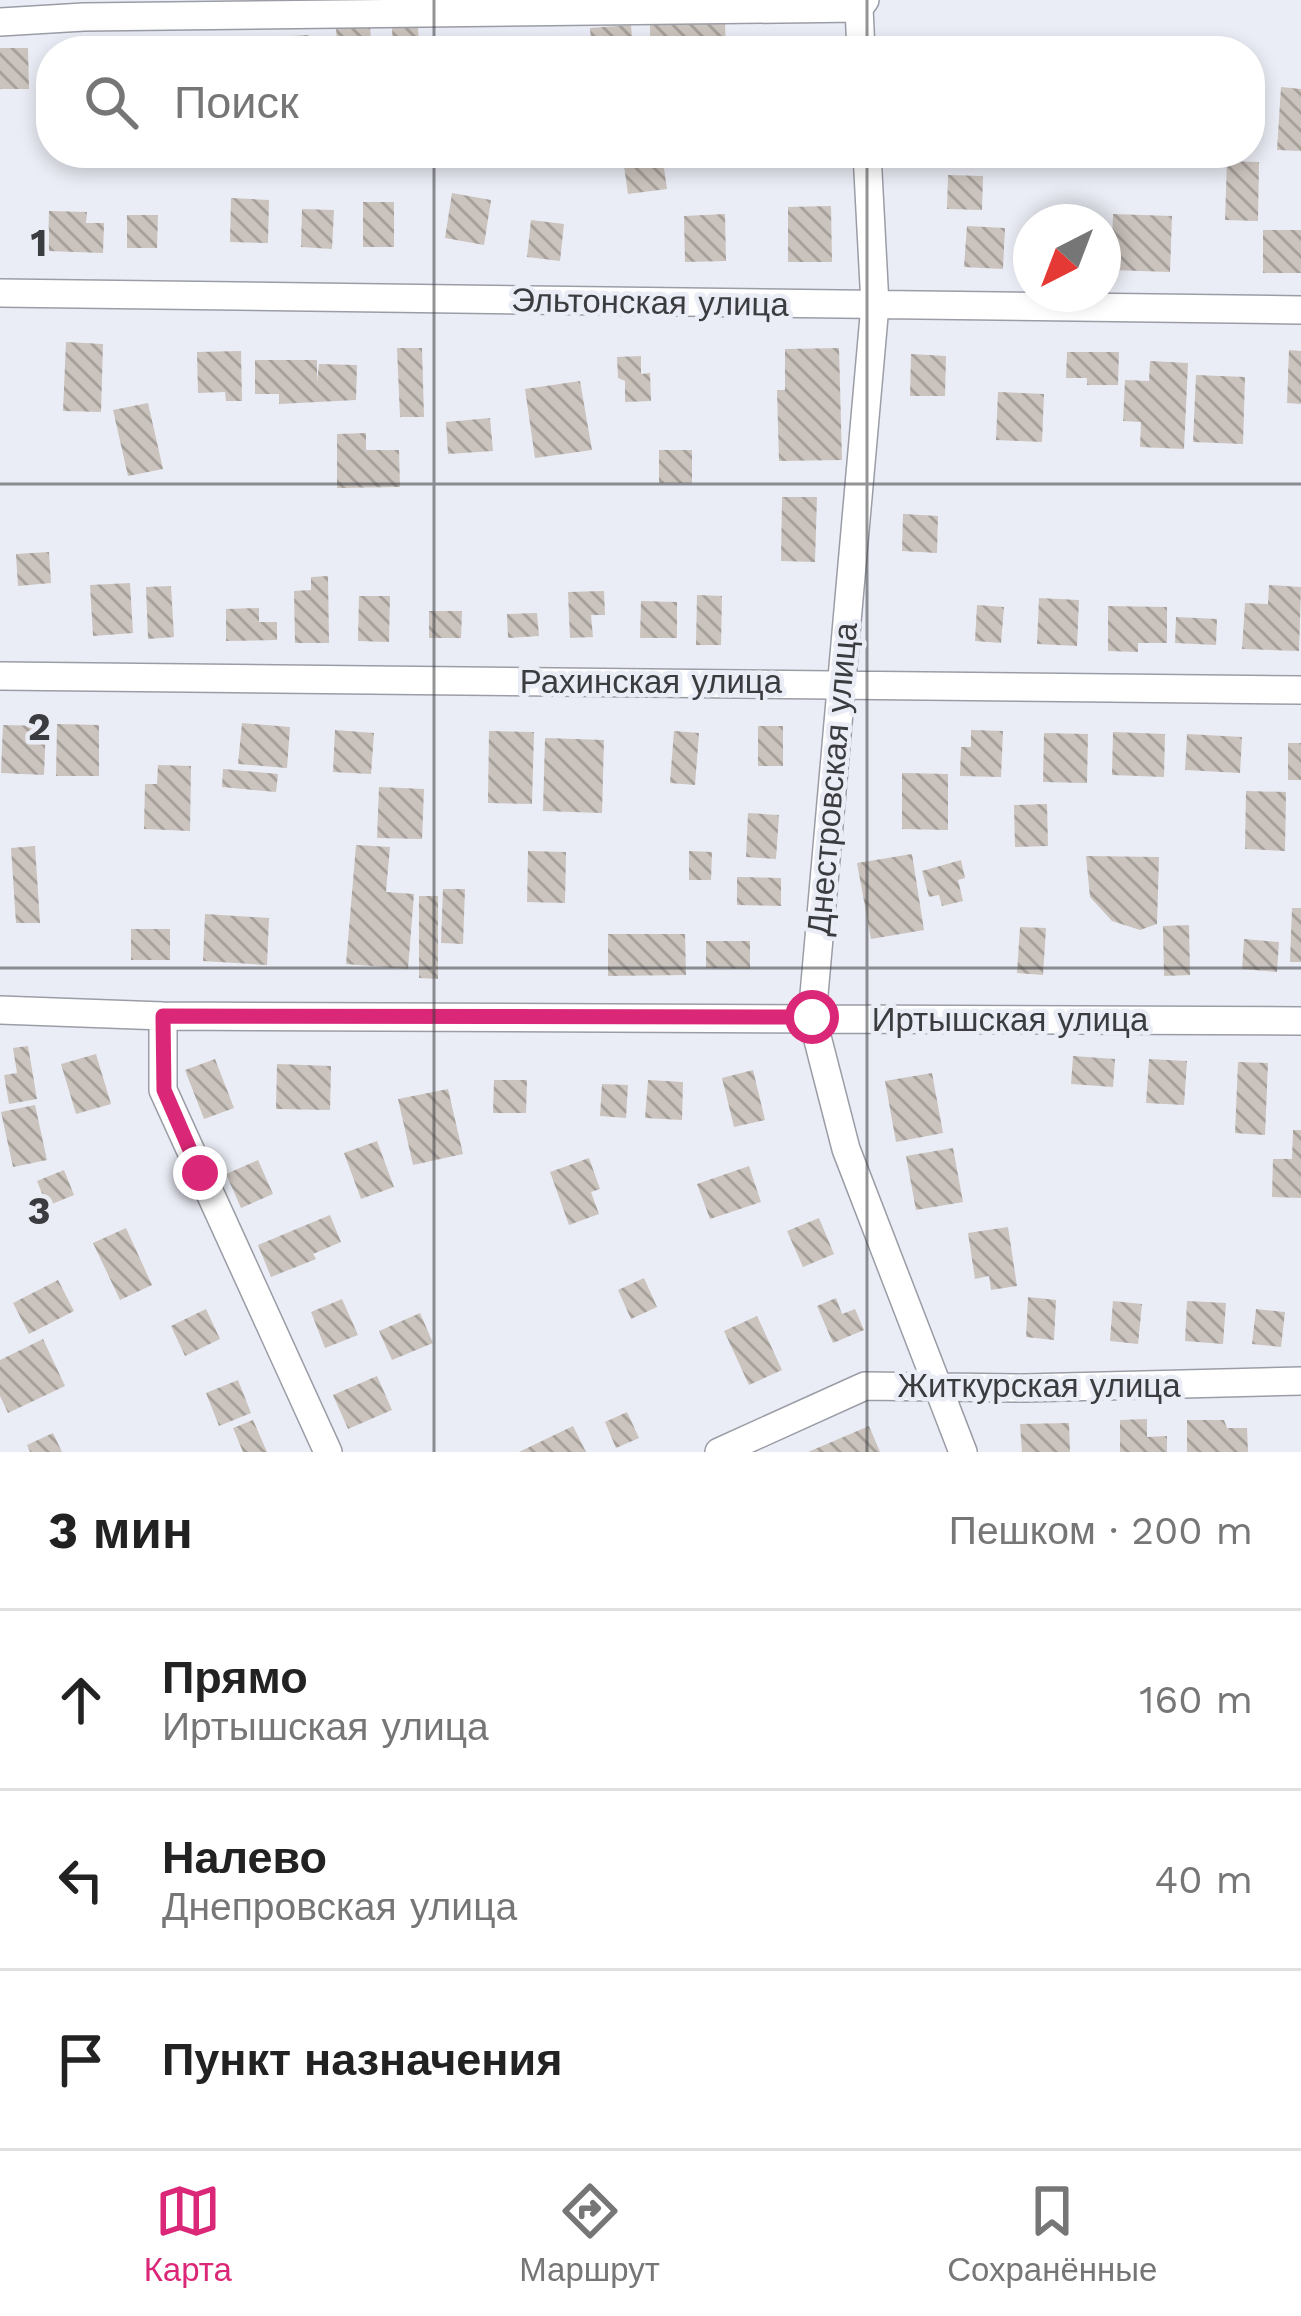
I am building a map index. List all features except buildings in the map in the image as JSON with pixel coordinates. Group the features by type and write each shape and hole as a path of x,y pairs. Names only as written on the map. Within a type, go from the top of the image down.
{"street":[{"path":"0,22 81,9 862,4 861,36"},
{"name":"Днестровская улица","path":"868,168 875,305 812,1017 846,1149 963,1452"},
{"name":"Эльтонская улица","path":"0,293 1301,310"},
{"name":"Рахинская улица","path":"0,676 1301,690"},
{"name":"Иртышская улица","path":"0,1010 163,1016 1301,1021"},
{"path":"163,1016 164,1090 328,1452"},
{"name":"Житкурская улица","path":"718,1452 865,1386 1025,1388 1301,1381"}],"route":[{"path":"200,1173 164,1090 163,1016 812,1017"}]}
